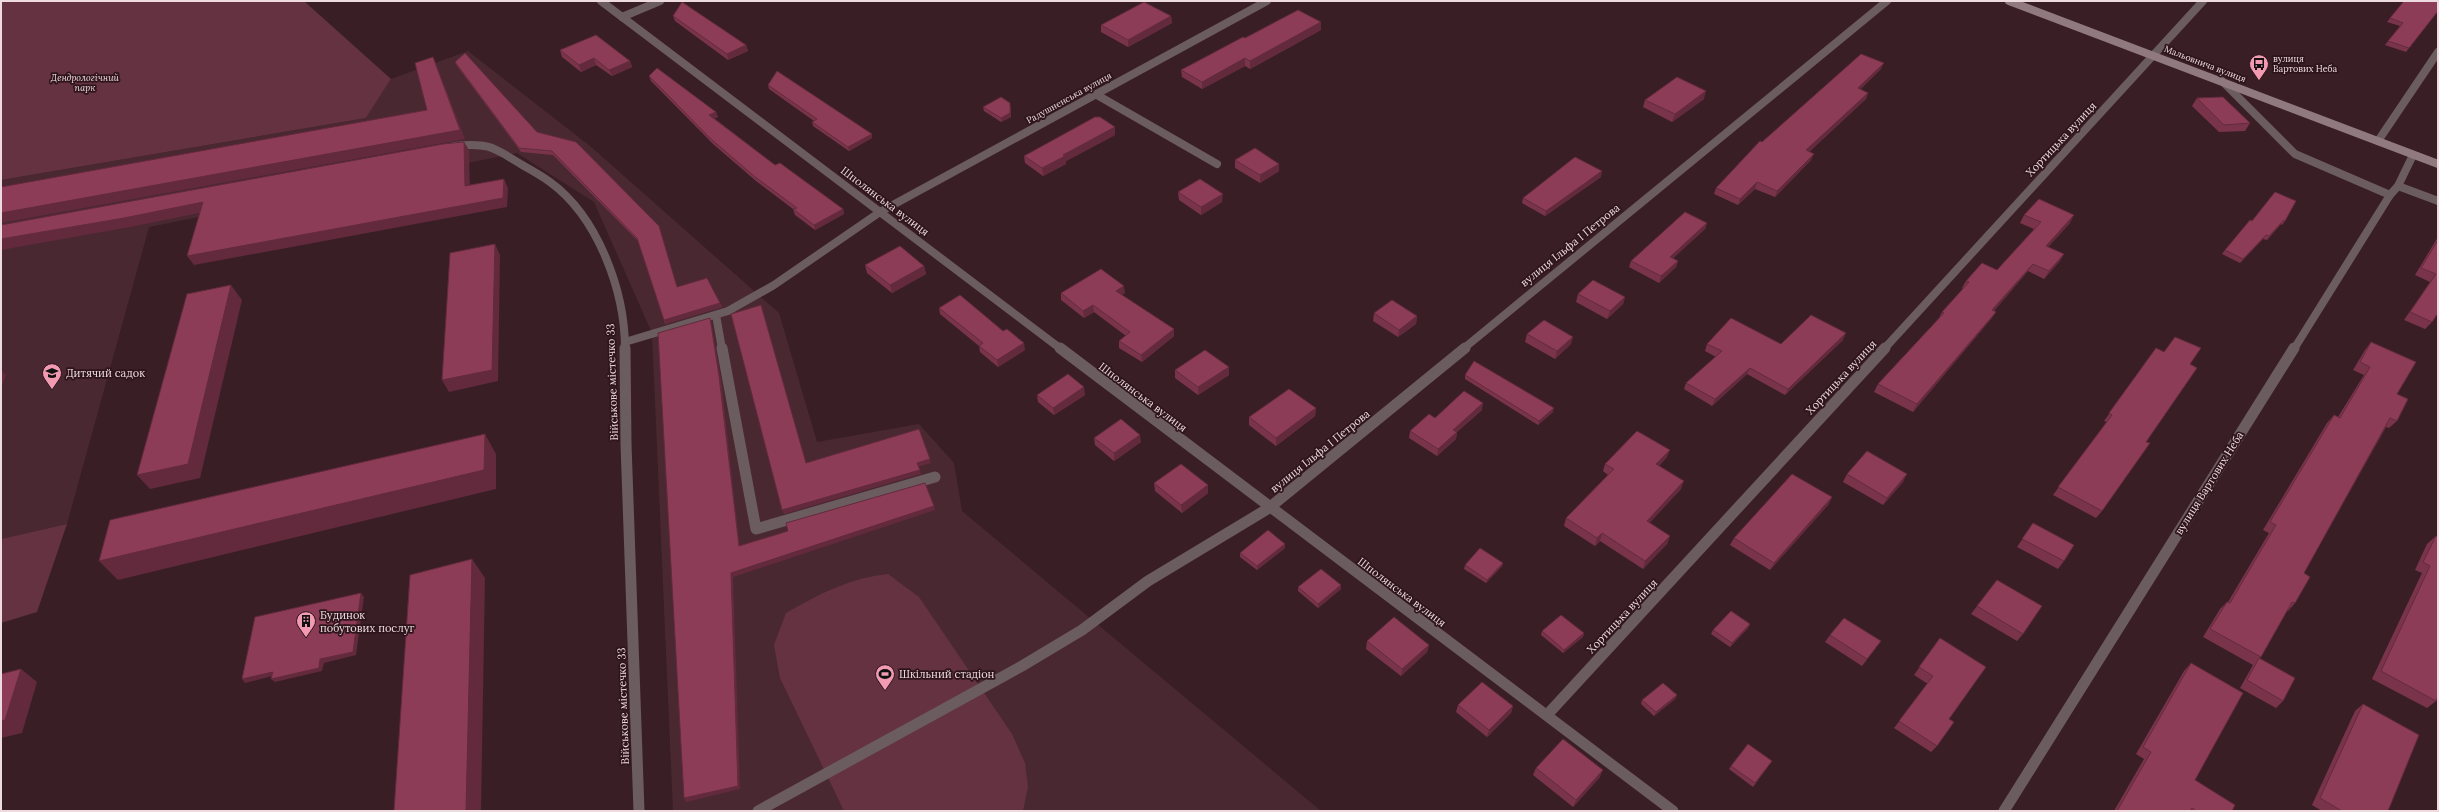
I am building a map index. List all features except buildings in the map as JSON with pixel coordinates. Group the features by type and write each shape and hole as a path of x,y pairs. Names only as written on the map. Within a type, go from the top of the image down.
{"street":[{"name":"Шполянська вулиця","path":"600,1 1269,508 1673,811"},
{"path":"622,17 660,1"},
{"name":"Радушненська вулиця","path":"625,342 728,311 774,285 880,212 1267,1"},
{"name":"вулиця Ільфа І Петрова","path":"758,811 1022,666 1082,630 1148,581 1269,508 1887,1"},
{"name":"Мальовнича вулиця","path":"2009,1 2438,164"},
{"name":"Хортицька вулиця","path":"1547,715 2203,1"},
{"path":"2378,141 2438,52"},
{"path":"2222,82 2295,154 2390,194"},
{"path":"1097,95 1217,164"},
{"name":"Військове містечко 33","path":"447,147 474,144 491,146 551,182 574,205 604,249 621,310 625,342 626,444 638,811"},
{"name":"вулиця Вартових Неба","path":"2004,811 2390,194 2398,186 2413,155"},
{"path":"2398,186 2438,201"},
{"path":"716,314 756,529 935,477"}],"shaded area":[{"path":"468,51 590,146 779,313 817,442 919,424 954,463 962,511 1321,811 673,811 652,333 594,202 517,153 149,227 67,524 1,539 1,180 366,118 391,79"}],"green space":[{"name":"Дендрологічний парк","path":"1,1 304,1 391,79 366,118 1,180"},
{"path":"67,524 37,612 1,623 1,539"},
{"name":"Шкільний стадіон","path":"888,574 919,597 1012,734 1025,763 1028,787 1023,811 844,811 780,678 774,645 786,613 811,599 848,583"}],"place":[{"name":"вулиця Вартових Неба","path":"2259,81"},
{"name":"Дитячий садок","path":"52,390"},
{"name":"Будинок побутових послуг","path":"306,638"},
{"name":"Шкільний стадіон","path":"885,691"}]}
